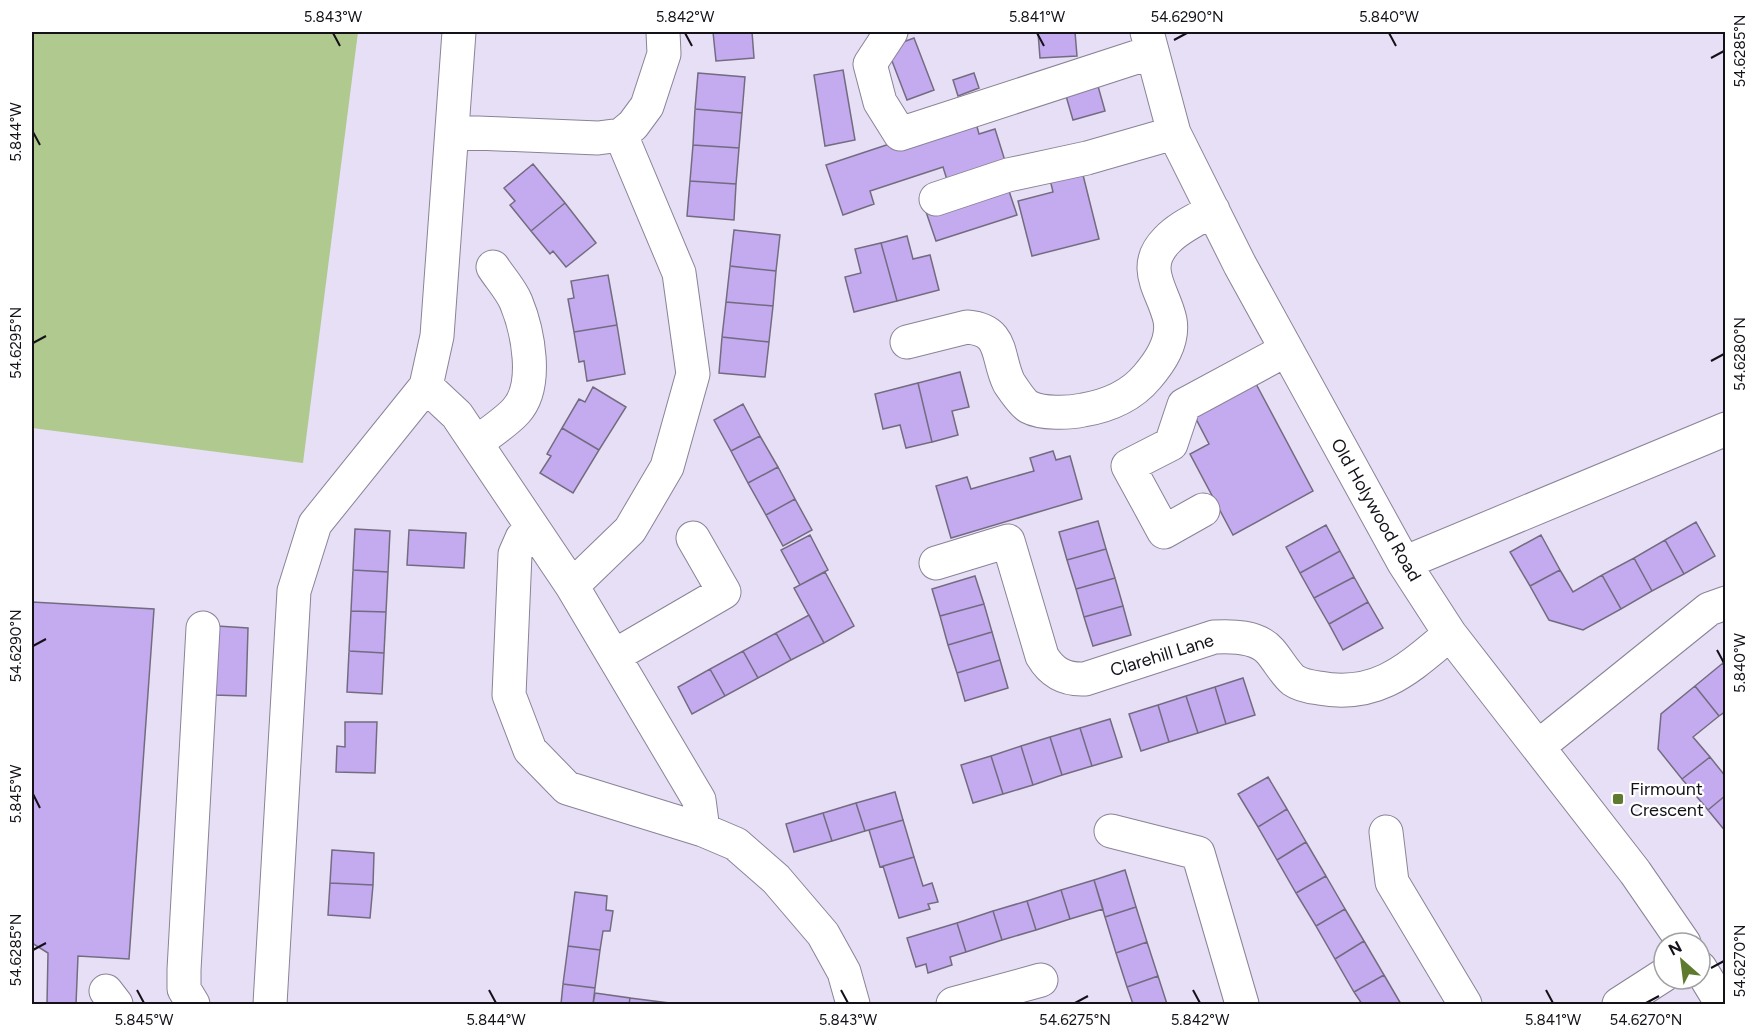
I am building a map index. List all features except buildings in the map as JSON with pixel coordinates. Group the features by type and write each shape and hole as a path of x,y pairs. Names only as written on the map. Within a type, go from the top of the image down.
{"street":[{"path":"270,1005 294,591 315,524 426,386 437,336 459,32"},
{"path":"452,132 598,138 621,135 633,125 647,106 664,54 663,32"},
{"path":"891,32 870,64 880,102 900,134 1149,42"},
{"name":"Old Holywood Road","path":"1149,42 1174,133 1240,265 1404,562 1450,634 1635,872 1676,931"},
{"path":"936,199 1008,175 1087,158 1174,133"},
{"path":"572,586 630,530 667,467 693,374 679,273 621,135"},
{"path":"907,342 967,327 976,327 984,330 996,342 1009,383 1029,407 1073,412 1113,402 1144,381 1166,350 1170,322 1164,301 1155,284 1154,270 1161,247 1176,232 1213,210"},
{"path":"476,443 518,410 527,389 530,361 516,301 493,267"},
{"path":"1203,510 1164,532 1128,466 1172,444 1184,405 1286,350"},
{"path":"426,386 457,415 572,586 699,800 702,830"},
{"path":"1404,562 1725,429"},
{"path":"532,527 522,538 515,554 509,695 530,750 567,788 702,830 736,844 776,879 823,934 844,972 853,1005"},
{"path":"614,656 724,592 693,538"},
{"name":"Clarehill Lane","path":"936,562 1008,542 1042,656 1054,671 1074,680 1086,679 1214,637 1231,636 1244,638 1268,648 1294,681 1325,690 1363,689 1383,683 1402,673 1450,634"},
{"path":"1539,746 1709,609 1725,603"},
{"path":"193,1005 184,989 184,970 203,628"},
{"path":"1111,831 1198,853 1242,1005"},
{"path":"1386,832 1392,882 1465,1005"},
{"path":"953,1005 1041,980"},
{"path":"1619,1005 1652,983"},
{"path":"1712,988 1722,1005"}],"green space":[{"path":"32,32 358,32 303,463 32,428"}],"place":[{"name":"Firmount Crescent","path":"1618,799"}]}
